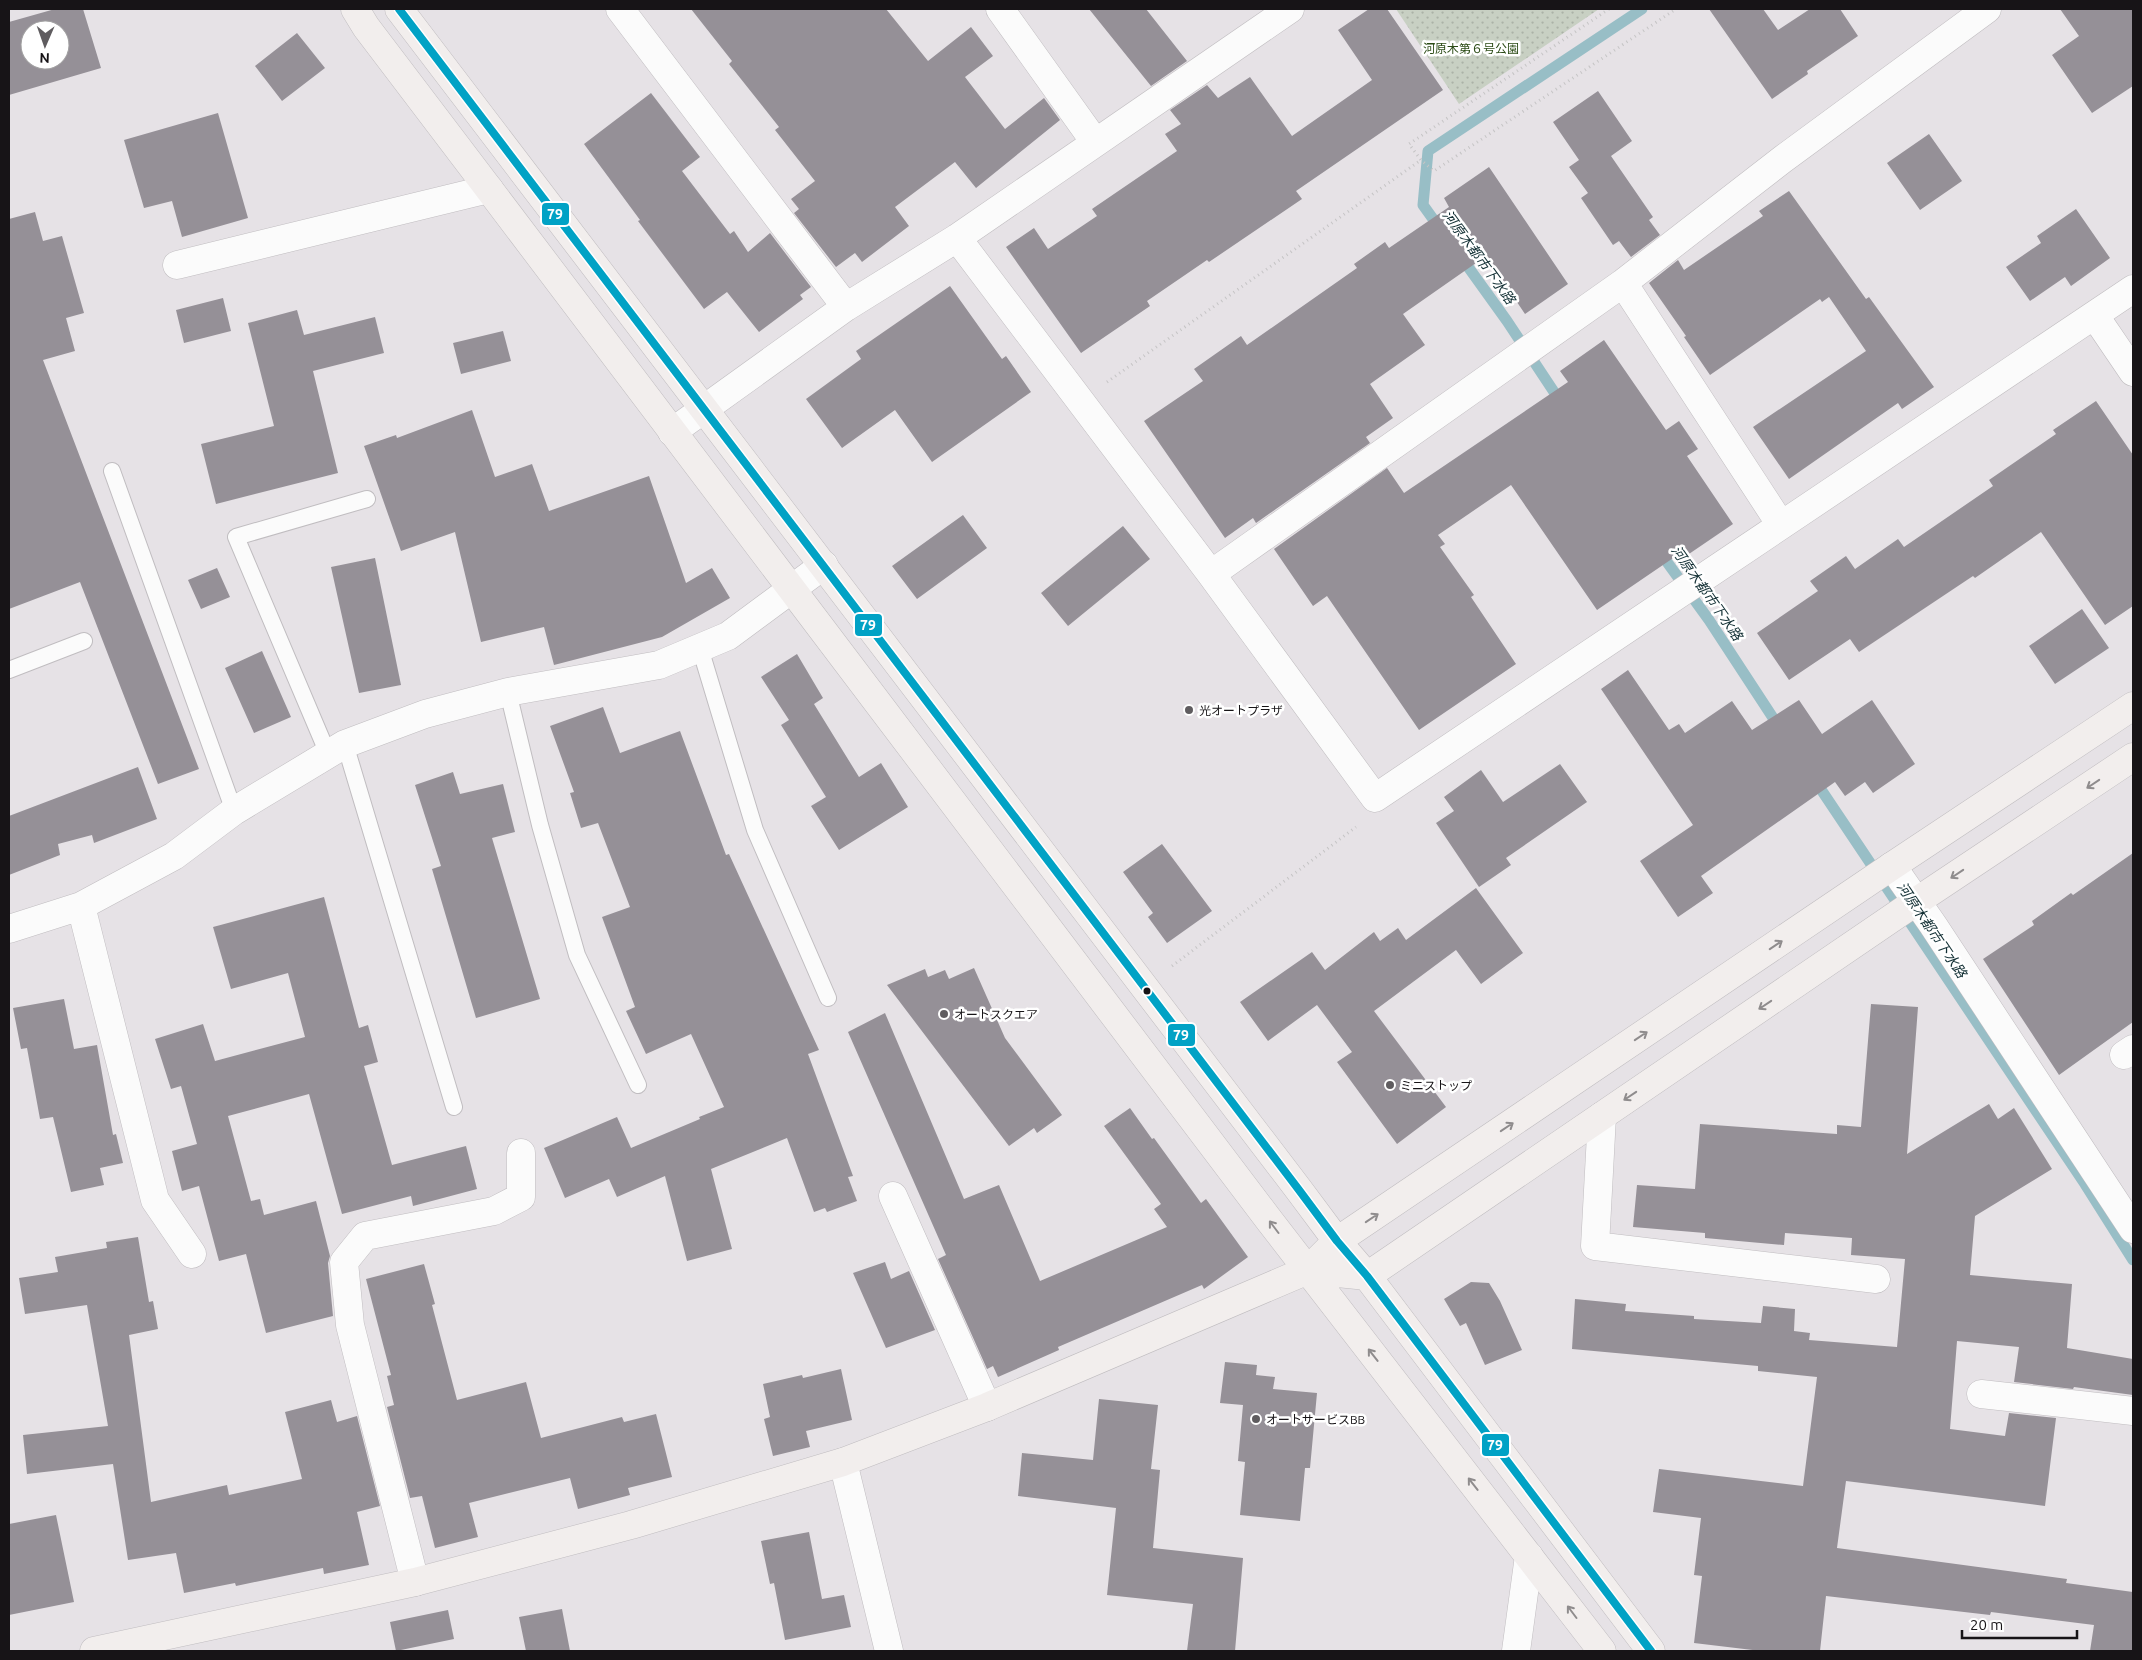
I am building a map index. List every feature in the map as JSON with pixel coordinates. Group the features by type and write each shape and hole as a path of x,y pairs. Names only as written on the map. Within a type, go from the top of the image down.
{"street":[{"path":"355,9 366,27 672,432 1308,1270 1602,1651"},
{"path":"399,9 1337,1241 1367,1276 1651,1651"},
{"path":"620,9 846,307"},
{"path":"1000,9 1096,142"},
{"path":"672,432 846,307 957,238 1290,9"},
{"path":"1211,574 1623,283 1783,158 1987,9"},
{"path":"177,265 489,189"},
{"path":"957,238 1211,574 1375,798 2133,289"},
{"path":"1623,283 1781,525"},
{"path":"2095,316 2133,372"},
{"path":"9,929 81,906 174,856 234,810 336,749 425,714 508,692 659,665 728,636 824,565"},
{"path":"94,1651 415,1582 631,1525 843,1462 987,1407 1308,1270 1337,1241 1892,866 2133,706"},
{"path":"1308,1270 1367,1276 1917,901 2133,758"},
{"path":"1892,866 2133,1229"},
{"path":"81,906 155,1200 192,1254"},
{"path":"1602,1116 1595,1246 1876,1279"},
{"path":"415,1582 350,1325 344,1262 364,1236 494,1211 521,1197 522,1153"},
{"path":"893,1196 987,1407"},
{"path":"1982,1394 2133,1411"},
{"path":"843,1462 889,1651"},
{"path":"1516,1651 1529,1556"}],"lane":[{"path":"112,471 234,810"},
{"path":"367,499 236,537 336,749 454,1107"},
{"path":"9,670 84,641"},
{"path":"700,648 755,830 828,998"},
{"path":"508,692 540,825 577,955 638,1085"}],"path":[{"path":"1609,9 1409,144 1420,160 1434,171 1676,9"},
{"path":"1080,400 1420,160"},
{"path":"1165,971 1370,817 1375,798"}],"green space":[{"name":"河原木第６号公園","path":"1396,9 1599,9 1459,104"}],"building":[{"path":"55,9 83,9 101,68 9,95 9,22"},
{"path":"691,9 886,9 928,61 971,27 993,56 965,77 1005,129 1044,98 1060,120 976,188 955,162 895,207 909,226 862,262 855,253 836,267 794,213 799,209 791,199 815,181 775,130 779,127 729,64 732,61"},
{"path":"1089,9 1146,9 1187,61 1151,86"},
{"path":"1369,9 1387,9 1443,90 1296,191 1302,199 1209,262 1207,260 1147,301 1150,306 1081,353 1006,247 1034,228 1048,249 1097,216 1092,209 1177,151 1165,134 1181,124 1170,110 1207,85 1218,98 1250,77 1292,136 1372,80 1338,30"},
{"path":"1709,9 1763,9 1778,30 1810,9 1840,9 1858,36 1807,71 1808,74 1772,99"},
{"path":"2060,9 2133,9 2133,86 2092,113 2052,55 2079,36"},
{"path":"297,33 325,68 282,101 255,66"},
{"path":"1598,91 1632,141 1611,156 1653,217 1649,220 1660,235 1631,257 1619,241 1613,245 1581,198 1588,193 1569,167 1579,160 1553,122"},
{"path":"651,93 700,157 682,171 730,234 734,231 748,252 770,233 811,287 800,295 803,299 759,332 727,292 704,309 638,221 640,220 584,144"},
{"path":"218,113 248,218 182,237 172,201 144,208 124,140"},
{"path":"1929,134 1962,181 1920,210 1887,163"},
{"path":"1489,167 1568,284 1525,314 1486,256 1403,314 1425,345 1370,384 1393,418 1366,437 1370,443 1256,523 1253,518 1225,538 1144,421 1203,381 1194,369 1241,336 1247,345 1357,268 1354,264 1385,242 1389,248 1449,207 1444,198"},
{"path":"1789,191 1866,299 1869,297 1934,387 1902,409 1898,403 1789,479 1753,427 1866,351 1829,297 1822,302 1820,299 1710,375 1684,337 1686,336 1649,283 1678,260 1684,270 1763,216 1759,211"},
{"path":"2076,209 2110,258 2071,286 2065,277 2030,301 2006,267 2041,243 2037,236"},
{"path":"35,212 43,241 62,236 84,313 66,318 75,351 43,360 199,769 158,784 80,582 9,609 9,219"},
{"path":"950,286 1002,359 1006,356 1031,392 932,462 895,410 842,448 806,399 861,359 856,351"},
{"path":"223,298 231,331 184,343 176,310"},
{"path":"297,310 304,335 375,317 384,353 313,371 338,473 216,504 201,444 274,426 248,323"},
{"path":"503,331 511,361 461,374 453,343"},
{"path":"1604,340 1666,430 1679,421 1698,449 1687,456 1733,524 1686,556 1682,552 1597,610 1511,485 1438,535 1445,544 1440,547 1474,595 1471,597 1516,664 1419,730 1327,596 1313,606 1274,549 1387,468 1404,493 1568,382 1560,371"},
{"path":"2096,401 2133,455 2133,606 2105,625 2041,532 1975,578 1973,576 1859,652 1850,639 1789,680 1757,633 1818,591 1810,581 1846,556 1855,569 1898,539 1904,547 1993,486 1989,480 2056,434 2053,430"},
{"path":"472,410 495,477 532,464 549,511 649,476 686,583 712,568 730,598 662,637 554,665 544,627 481,642 455,532 401,551 364,446 396,435 397,438"},
{"path":"963,515 987,548 917,599 892,566"},
{"path":"1123,526 1150,559 1068,626 1041,593"},
{"path":"375,558 401,685 359,693 331,567"},
{"path":"217,568 230,597 201,609 188,580"},
{"path":"2082,609 2109,648 2055,684 2029,646"},
{"path":"262,651 291,717 254,733 225,668"},
{"path":"797,654 823,698 814,704 859,777 881,763 908,807 839,850 811,806 826,797 781,725 789,720 761,677"},
{"path":"1628,670 1669,730 1679,724 1685,733 1732,701 1752,730 1799,700 1822,734 1872,700 1915,764 1873,793 1865,782 1845,796 1835,782 1701,876 1713,893 1678,917 1640,861 1693,825 1601,689"},
{"path":"603,707 620,753 680,731 726,855 729,854 819,1050 808,1054 853,1176 848,1177 857,1201 827,1212 825,1208 814,1212 787,1138 711,1169 732,1249 687,1261 665,1176 617,1197 609,1179 565,1198 544,1148 617,1117 631,1148 724,1107 691,1034 646,1054 626,1011 635,1007 602,917 630,907 598,823 581,828 570,793 574,792 550,726"},
{"path":"1560,764 1587,802 1506,858 1511,865 1479,887 1436,823 1454,811 1444,797 1481,770 1503,802"},
{"path":"138,767 157,819 94,843 92,835 58,844 60,855 9,875 9,816"},
{"path":"453,772 460,794 503,784 515,832 492,838 540,999 476,1018 432,869 441,866 415,785"},
{"path":"1162,844 1212,911 1167,943 1148,917 1153,913 1123,872"},
{"path":"2133,853 2133,1022 2059,1075 1983,959 2034,925 2032,921 2071,893 2073,895"},
{"path":"1476,888 1523,953 1481,984 1456,950 1374,1011 1446,1107 1397,1144 1337,1062 1352,1052 1317,1005 1268,1041 1240,1002 1312,952 1325,970 1374,932 1380,941 1398,928 1406,940"},
{"path":"324,897 359,1028 368,1025 378,1062 364,1066 392,1165 466,1146 477,1189 413,1206 411,1196 342,1214 309,1094 228,1116 251,1201 260,1199 264,1215 316,1201 330,1256 328,1263 333,1316 266,1333 246,1254 219,1261 199,1186 182,1191 172,1151 197,1144 181,1086 171,1089 155,1039 203,1024 215,1061 305,1037 288,973 231,989 213,927"},
{"path":"974,968 1005,1038 1062,1115 1037,1133 1034,1128 1009,1146 887,985 925,969 928,977 945,970 949,979"},
{"path":"64,999 74,1049 97,1045 113,1135 116,1134 123,1163 100,1168 104,1185 71,1192 53,1117 40,1119 27,1048 21,1049 13,1008"},
{"path":"1871,1004 1918,1007 1907,1154 1989,1104 1998,1119 2014,1108 2052,1169 1975,1216 1970,1275 2072,1284 2067,1348 2133,1359 2133,1395 2074,1387 2073,1389 2014,1382 2019,1347 1957,1341 1950,1429 2005,1436 2009,1413 2056,1418 2045,1506 1846,1481 1837,1548 2067,1579 2066,1583 2133,1592 2133,1651 2090,1651 2094,1625 1991,1612 1990,1615 1826,1596 1820,1651 1761,1651 1694,1643 1702,1576 1694,1575 1701,1518 1653,1512 1659,1469 1803,1486 1817,1377 1758,1371 1758,1366 1572,1349 1575,1299 1626,1304 1625,1311 1694,1316 1694,1319 1761,1323 1763,1306 1795,1309 1794,1331 1810,1333 1809,1340 1897,1347 1905,1259 1851,1255 1852,1238 1785,1233 1784,1245 1705,1238 1705,1233 1633,1227 1637,1185 1695,1189 1700,1124 1837,1134 1837,1125 1861,1127"},
{"path":"885,1013 964,1199 999,1185 1040,1281 1167,1227 1154,1209 1161,1204 1104,1126 1130,1108 1201,1203 1206,1199 1248,1257 1204,1289 1202,1285 1058,1347 1059,1350 998,1377 993,1366 987,1369 938,1259 946,1255 848,1032"},
{"path":"138,1237 149,1302 153,1301 158,1329 129,1335 151,1502 227,1485 229,1495 302,1479 285,1412 331,1400 337,1422 357,1416 380,1506 357,1512 369,1565 324,1574 323,1568 236,1586 235,1583 184,1593 176,1553 128,1560 113,1464 27,1474 23,1435 108,1426 87,1305 25,1314 19,1278 58,1272 55,1257 107,1248 106,1242"},
{"path":"885,1262 891,1279 909,1271 935,1330 886,1348 853,1273"},
{"path":"424,1264 435,1304 432,1305 457,1400 526,1382 541,1438 622,1417 624,1422 656,1414 672,1477 628,1488 630,1495 578,1509 570,1478 469,1503 478,1537 435,1548 422,1496 410,1498 387,1407 394,1405 387,1376 391,1375 366,1279"},
{"path":"1471,1282 1489,1283 1500,1301 1522,1350 1485,1365 1466,1323 1460,1326 1444,1299"},
{"path":"1225,1362 1257,1365 1256,1375 1275,1377 1273,1389 1317,1393 1310,1468 1305,1468 1300,1521 1240,1515 1245,1462 1238,1461 1243,1405 1220,1403"},
{"path":"841,1369 852,1420 806,1431 810,1447 773,1456 764,1419 770,1417 763,1384 802,1375 803,1378"},
{"path":"1099,1399 1158,1405 1151,1469 1160,1470 1153,1548 1243,1558 1235,1651 1187,1651 1193,1604 1107,1595 1116,1508 1018,1496 1022,1453 1093,1460"},
{"path":"56,1515 74,1602 9,1615 9,1524"},
{"path":"809,1532 822,1599 844,1595 851,1627 785,1640 774,1583 770,1584 761,1541"},
{"path":"562,1609 570,1651 526,1651 519,1617"},
{"path":"448,1610 454,1639 396,1651 390,1622"}],"waterway":[{"name":"河原木都市下水路","path":"1441,230 1423,205 1428,151 1642,9"},
{"name":"河原木都市下水路","path":"1461,257 1507,321 1562,404"},
{"name":"河原木都市下水路","path":"1659,551 1709,620 1781,730"},
{"name":"河原木都市下水路","path":"1814,779 2085,1184 2133,1260"}],"transit line":[{"name":"79","path":"399,9 1337,1241 1367,1276 1651,1651"}],"place":[{"name":"光オートプラザ","path":"1189,710"},
{"name":"オートスクエア","path":"944,1014"},
{"name":"ミニストップ","path":"1390,1085"},
{"name":"オートサービスBB","path":"1256,1419"}]}
